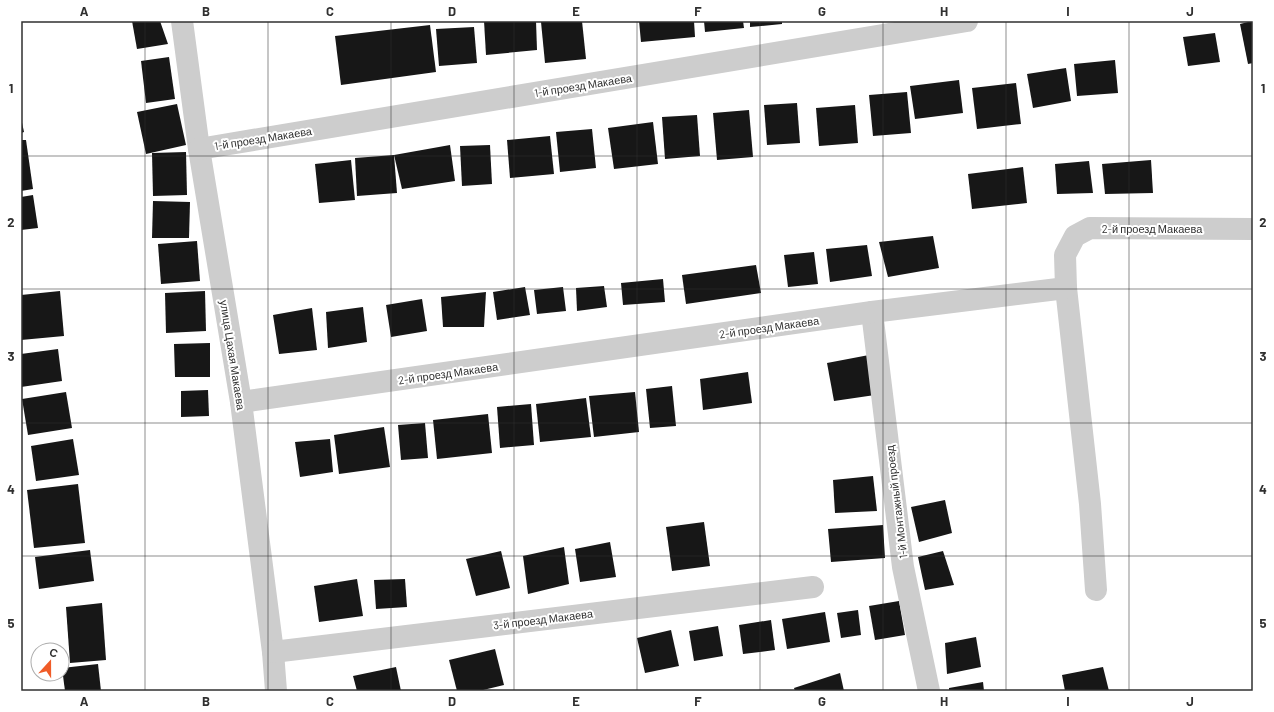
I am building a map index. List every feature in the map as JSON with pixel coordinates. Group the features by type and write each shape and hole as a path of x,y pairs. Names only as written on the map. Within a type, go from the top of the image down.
{"street":[{"name":"улица Цахая Макаева","path":"182,21 199,149 241,402 273,652 276,691"},
{"name":"1-й проезд Макаева","path":"199,149 967,21"},
{"name":"2-й проезд Макаева","path":"241,402 872,312 1066,288 1066,255 1075,236 1090,228 1253,229"},
{"path":"1066,288 1090,504 1096,590"},
{"name":"1-й Монтажный проезд","path":"872,312 904,567 929,691"},
{"name":"3-й проезд Макаева","path":"273,652 814,587"}],"building":[{"path":"132,21 160,21 168,44 137,49"},
{"path":"484,21 536,21 537,50 486,55"},
{"path":"582,21 586,59 545,63 541,22"},
{"path":"639,21 694,21 695,37 641,42"},
{"path":"704,21 743,21 744,28 705,32"},
{"path":"750,21 782,21 782,24 750,27"},
{"path":"1252,21 1253,63 1248,64 1240,24"},
{"path":"430,25 436,72 341,85 335,36"},
{"path":"474,27 477,63 439,66 436,29"},
{"path":"1215,33 1220,62 1188,66 1183,37"},
{"path":"169,57 175,99 146,103 141,61"},
{"path":"1115,60 1118,93 1077,96 1074,64"},
{"path":"1066,68 1071,101 1033,108 1027,74"},
{"path":"959,80 963,113 915,119 910,86"},
{"path":"1016,83 1021,124 977,129 972,88"},
{"path":"907,92 911,133 873,136 869,95"},
{"path":"797,103 800,143 767,145 764,105"},
{"path":"177,104 186,145 146,154 137,112"},
{"path":"855,105 858,143 819,146 816,108"},
{"path":"749,110 753,157 717,160 713,113"},
{"path":"697,115 700,156 665,159 662,117"},
{"path":"21,118 24,132 21,133"},
{"path":"653,122 658,164 614,169 608,128"},
{"path":"592,129 596,168 560,172 556,132"},
{"path":"550,136 554,174 510,178 507,140"},
{"path":"21,140 26,140 33,189 21,191"},
{"path":"450,145 455,181 402,189 394,155"},
{"path":"490,145 492,184 462,186 460,146"},
{"path":"186,152 187,195 153,196 152,153"},
{"path":"394,155 397,193 357,196 355,158"},
{"path":"351,160 355,200 319,203 315,164"},
{"path":"1151,160 1153,193 1105,194 1102,164"},
{"path":"1089,161 1093,193 1057,194 1055,164"},
{"path":"1023,167 1027,203 972,209 968,174"},
{"path":"33,195 38,228 21,230 21,197"},
{"path":"153,201 190,202 189,238 152,238"},
{"path":"933,236 939,268 888,277 879,242"},
{"path":"197,241 200,281 161,284 158,244"},
{"path":"867,245 872,276 830,282 826,249"},
{"path":"814,252 818,284 788,287 784,255"},
{"path":"756,265 761,293 686,304 682,275"},
{"path":"663,279 665,302 623,305 621,283"},
{"path":"604,286 607,307 577,311 576,288"},
{"path":"525,287 530,315 497,320 493,292"},
{"path":"563,287 566,311 537,314 534,290"},
{"path":"60,291 64,336 21,340 21,295"},
{"path":"205,291 206,331 166,333 165,293"},
{"path":"486,292 484,327 443,327 441,297"},
{"path":"422,299 427,331 391,337 386,305"},
{"path":"363,307 367,342 328,348 326,312"},
{"path":"312,308 317,350 279,354 273,315"},
{"path":"210,343 210,377 175,377 174,344"},
{"path":"58,349 62,381 21,387 21,354"},
{"path":"869,355 875,395 834,401 827,363"},
{"path":"748,372 752,403 703,410 700,379"},
{"path":"672,386 676,426 650,428 646,389"},
{"path":"208,390 209,416 181,417 181,391"},
{"path":"66,392 72,428 28,435 22,399"},
{"path":"635,392 639,432 594,437 589,396"},
{"path":"586,398 591,437 540,442 536,404"},
{"path":"531,404 534,445 500,448 497,407"},
{"path":"488,414 492,453 437,459 433,420"},
{"path":"425,423 428,458 401,460 398,425"},
{"path":"384,427 390,467 339,474 334,435"},
{"path":"73,439 79,475 36,481 31,446"},
{"path":"330,439 333,472 300,477 295,442"},
{"path":"873,476 877,511 835,513 833,480"},
{"path":"78,484 85,543 34,548 27,490"},
{"path":"945,500 952,533 919,542 911,507"},
{"path":"704,522 710,566 672,571 666,527"},
{"path":"883,525 885,558 831,562 828,529"},
{"path":"610,542 616,577 580,582 575,549"},
{"path":"564,547 569,584 528,594 523,556"},
{"path":"90,550 94,581 39,589 35,557"},
{"path":"501,551 510,588 476,596 466,559"},
{"path":"943,551 954,585 925,590 918,557"},
{"path":"357,579 363,616 319,622 314,586"},
{"path":"405,579 407,607 376,609 374,580"},
{"path":"899,601 905,635 875,640 869,606"},
{"path":"102,603 106,660 70,663 70,642 68,642 66,607"},
{"path":"858,610 861,635 841,638 837,613"},
{"path":"825,612 830,642 787,649 782,619"},
{"path":"771,620 775,650 743,654 739,625"},
{"path":"718,626 723,656 694,661 689,631"},
{"path":"671,630 679,666 645,673 637,638"},
{"path":"976,637 981,667 947,674 945,643"},
{"path":"495,649 504,685 479,691 457,691 449,660"},
{"path":"98,664 101,691 65,691 64,682 70,682 70,667"},
{"path":"396,667 401,691 357,691 353,676"},
{"path":"1103,667 1109,691 1065,691 1062,675"},
{"path":"840,673 844,691 795,691 794,688"},
{"path":"983,682 984,691 949,691 949,688"}]}
